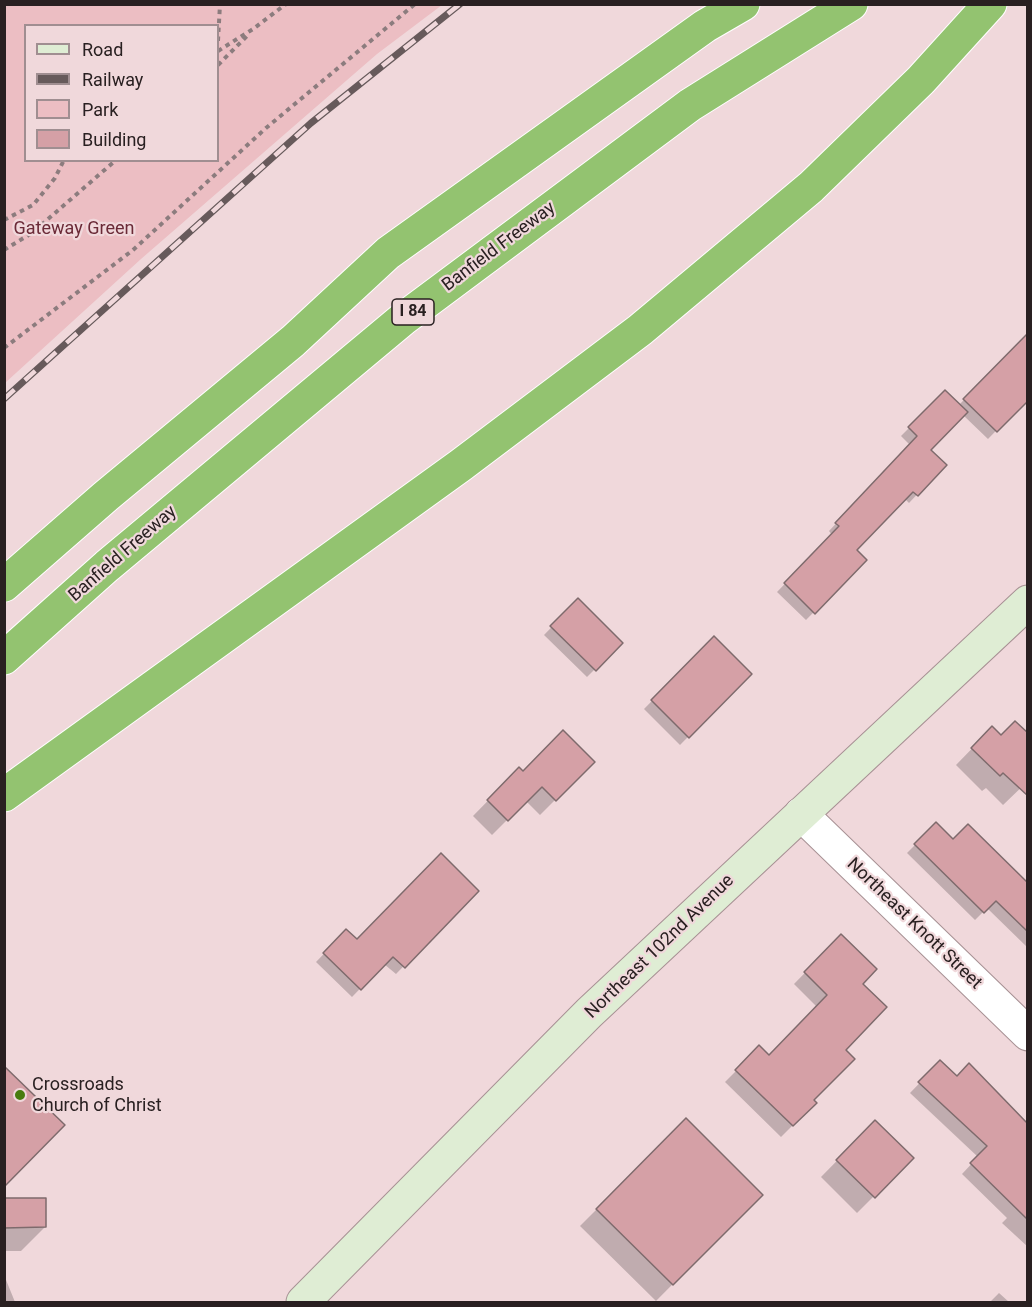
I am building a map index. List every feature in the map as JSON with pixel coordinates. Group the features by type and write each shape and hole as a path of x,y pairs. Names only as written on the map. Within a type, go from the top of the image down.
{"highway":[{"path":"4,585 293,341 388,253 714,15 743,4"},
{"name":"Banfield Freeway","path":"4,658 107,566 403,319 690,105 851,4"},
{"path":"4,795 461,465 640,330 811,187 921,80 990,4"}],"main road":[{"name":"Northeast 102nd Avenue","path":"303,1302 589,1013 1028,602"}],"street":[{"name":"Northeast Knott Street","path":"801,814 1028,1034"}],"path":[{"path":"219,24 220,4"},
{"path":"219,50 254,29 286,4"},
{"path":"4,348 133,250 267,129 415,4"},
{"path":"219,64 254,29"},
{"path":"4,220 33,205 55,178 63,162"},
{"path":"4,250 32,233 114,162"}],"green space":[{"name":"Gateway Green","path":"5,4 442,4 377,54 141,259 5,383"}],"building":[{"path":"1028,333 1028,401 997,432 963,399"},
{"path":"945,390 968,412 931,450 947,465 918,496 913,492 857,550 867,560 815,614 784,583 839,526 835,523 917,436 908,427"},
{"path":"578,598 623,643 596,671 550,626"},
{"path":"714,636 752,674 689,738 651,700"},
{"path":"1015,721 1028,733 1028,796 1003,773 1000,776 971,748 992,726 1001,735"},
{"path":"563,730 595,762 556,801 542,787 508,821 487,800 519,767 523,771"},
{"path":"936,822 953,839 968,824 1028,883 1028,932 996,901 984,913 914,844"},
{"path":"441,853 479,891 405,968 393,957 361,990 323,953 346,929 357,939"},
{"path":"841,934 877,969 863,984 887,1007 846,1050 855,1059 814,1100 817,1103 793,1126 735,1070 759,1045 769,1055 827,995 804,972"},
{"path":"940,1060 957,1076 969,1063 1028,1124 1028,1220 970,1163 987,1146 918,1082"},
{"name":"Crossroads Church of Christ","path":"4,1066 65,1125 4,1187"},
{"path":"686,1118 763,1195 673,1285 596,1209"},
{"path":"875,1120 914,1158 875,1198 836,1160"},
{"path":"4,1198 46,1198 46,1227 4,1228"}],"railway":[{"path":"4,399 311,123 460,4"}],"place":[{"name":"Crossroads Church of Christ","path":"20,1095"}]}
